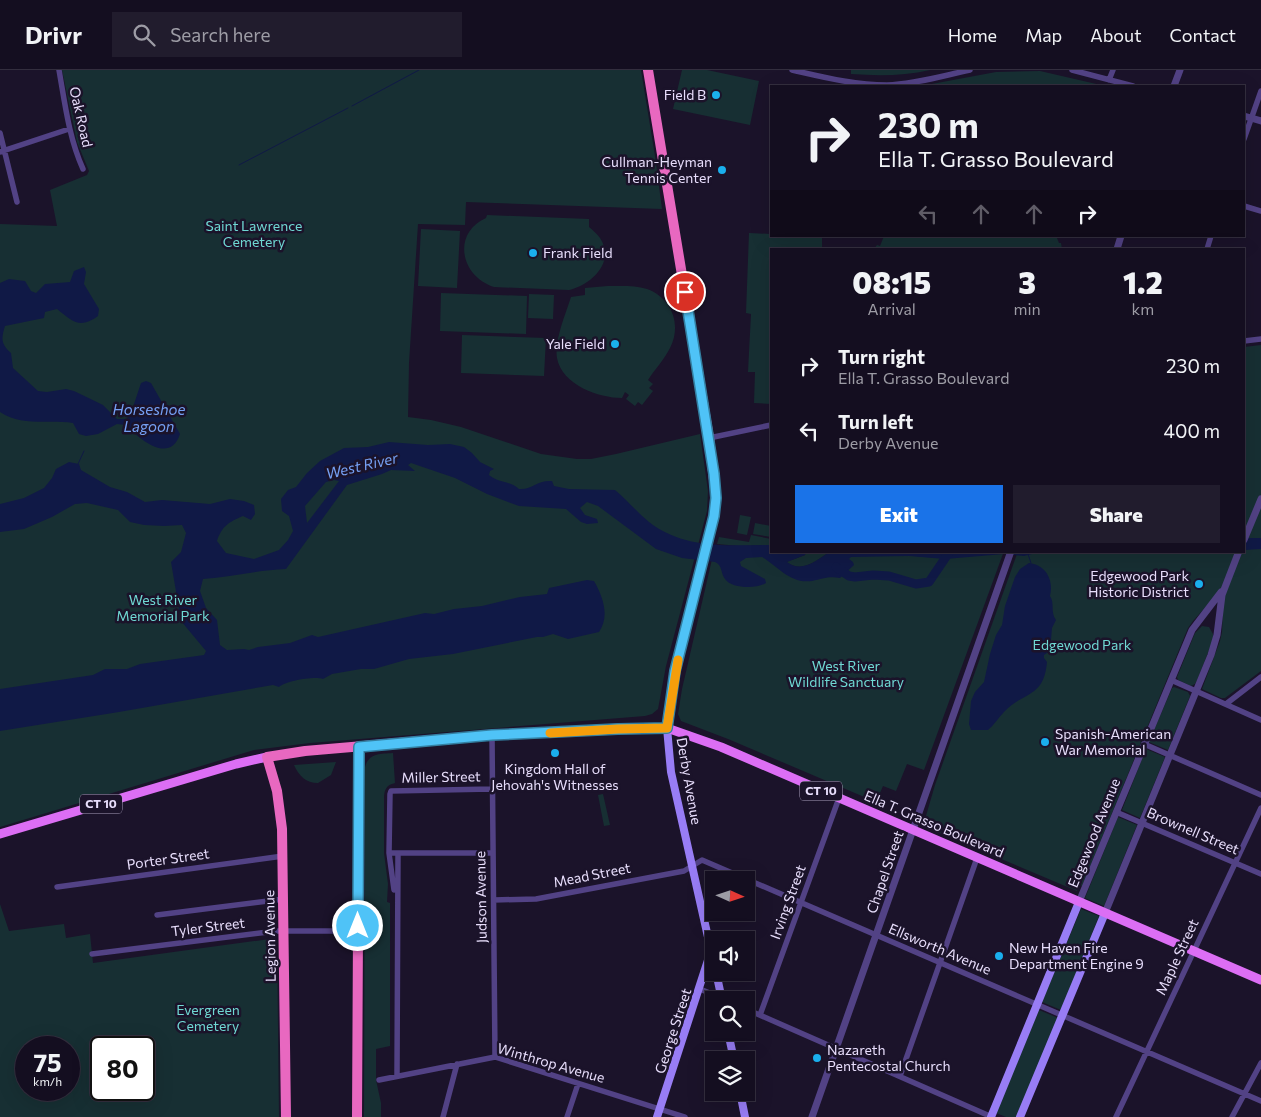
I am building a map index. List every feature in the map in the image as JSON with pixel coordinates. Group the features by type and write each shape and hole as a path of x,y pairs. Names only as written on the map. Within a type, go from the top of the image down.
{"highway":[{"name":"Derby Avenue","path":"648,70 709,438 716,498 710,536 675,671 667,728"},
{"name":"Ella T. Grasso Boulevard","path":"267,757 304,751 492,735 667,728"},
{"path":"357,1117 359,747"},
{"name":"Legion Avenue","path":"267,757 279,802 283,856 286,1117"}],"main road":[{"name":"Ella T. Grasso Boulevard","path":"667,728 721,747 1261,980"},
{"name":"Derby Avenue","path":"667,728 671,772 706,931"},
{"name":"Ella T. Grasso Boulevard","path":"0,834 236,764 267,757"},
{"name":"Edgewood Avenue","path":"991,1117 1080,902"},
{"name":"Edgewood Avenue","path":"1020,1117 1105,913"},
{"name":"George Street","path":"658,1113 705,972"},
{"path":"742,1101 745,1117"}],"street":[{"name":"Oak Road","path":"59,70 69,129 76,154 83,169"},
{"path":"792,70 846,81 886,85 922,81 970,70"},
{"path":"1072,70 1128,85"},
{"path":"1109,80 1113,70"},
{"path":"1174,85 1180,70"},
{"path":"1245,132 1247,117 1261,92"},
{"path":"1247,117 1261,121"},
{"path":"2,151 69,129"},
{"path":"0,133 2,151 17,202"},
{"path":"1245,206 1261,211"},
{"path":"1245,341 1261,339"},
{"path":"709,438 770,425"},
{"path":"1245,538 1261,499"},
{"name":"Chapel Street","path":"812,1117 1010,553"},
{"name":"Edgewood Avenue","path":"1080,902 1192,630 1217,599 1238,553"},
{"name":"Edgewood Avenue","path":"1105,913 1216,641 1222,595 1233,565"},
{"path":"1226,704 1261,677"},
{"path":"1171,680 1261,720"},
{"name":"Judson Avenue","path":"492,735 495,1057"},
{"path":"1144,744 1261,795"},
{"name":"Miller Street","path":"389,854 391,791 492,788"},
{"name":"Irving Street","path":"760,1015 839,798"},
{"name":"Maple Street","path":"1116,1117 1261,808"},
{"name":"Brownell Street","path":"1116,812 1261,874"},
{"path":"397,902 389,854 493,853"},
{"path":"397,1076 398,854"},
{"name":"Porter Street","path":"57,887 283,856"},
{"path":"900,1076 977,858"},
{"name":"Ellsworth Avenue","path":"692,866 702,860 1261,1101"},
{"name":"Mead Street","path":"494,900 536,899 684,871 692,866"},
{"path":"157,915 284,899"},
{"name":"Tyler Street","path":"92,954 284,931 358,930"},
{"path":"700,989 705,991"},
{"path":"755,1013 991,1117"},
{"name":"Winthrop Avenue","path":"379,1080 495,1057 658,1113 685,1117"},
{"path":"1232,1117 1261,1063"},
{"path":"443,1117 457,1064"},
{"path":"567,1117 578,1084"}],"green space":[{"name":"West River Memorial Park","path":"62,70 641,70 662,209 466,202 465,225 418,224 409,363 408,417 461,427 541,454 577,459 591,459 616,454 700,434 708,491 707,511 666,666 658,709 652,714 645,716 310,743 254,750 0,827 0,224 57,226 50,190 87,175 89,171 77,142"},
{"name":"Field B","path":"682,70 707,70 759,81 750,125 673,109"},
{"path":"851,70 930,70 881,75 851,74"},
{"path":"1040,71 1101,85 926,85 996,72"},
{"path":"487,215 589,219 589,227 600,238 604,247 605,256 603,264 593,278 569,290 494,287 482,281 474,274 464,254 468,234"},
{"path":"421,229 460,231 457,288 418,286"},
{"path":"749,233 770,234 770,237 822,237 822,248 770,248 770,404 754,403 755,372 748,372 751,314 746,313"},
{"path":"884,237 1058,237 1062,248 875,248 877,245 880,246"},
{"name":"Yale Field","path":"633,286 656,293 668,306 675,322 675,330 670,348 648,380 653,384 649,388 653,391 642,405 638,402 635,406 626,399 629,395 625,392 622,398 603,396 583,388 566,376 557,358 559,335 571,297 585,295 585,288"},
{"path":"441,293 527,296 526,334 440,331"},
{"path":"529,294 554,295 553,319 528,318"},
{"path":"462,335 546,338 544,376 461,373"},
{"name":"Edgewood Park","path":"1261,345 1261,671 1225,698 1202,689 1222,632 1223,605 1212,600 1188,628 1082,886 1079,885 1077,891 923,826 935,785 1017,553 1245,553 1245,347"},
{"path":"740,515 751,517 747,535 737,533"},
{"path":"755,523 770,526 770,537 753,534"},
{"path":"751,535 770,539 770,545 739,546 717,544 719,537 749,542"},
{"name":"West River Wildlife Sanctuary","path":"758,551 789,570 809,573 848,553 1003,553 924,770 907,764 896,791 883,786 876,802 681,721 678,714 682,689 713,555"},
{"path":"806,553 828,553 815,562 804,566 798,567 786,562 805,555"},
{"path":"1202,626 1209,627 1213,634 1213,640 1198,678 1195,684 1191,686 1178,680 1177,677 1195,633"},
{"path":"1174,687 1188,692 1190,696 1168,750 1149,742"},
{"path":"1146,749 1165,757 1140,818 1122,810"},
{"path":"393,753 395,783 389,785 384,793 384,853 388,884 387,902 390,903 390,1046 376,1049 376,1080 381,1103 381,1117 364,1117 365,767 372,757 379,754"},
{"path":"336,762 331,775 318,783 310,782 303,778 294,765"},
{"path":"603,794 610,825 604,826 598,795"},
{"path":"1118,817 1137,825 1104,906 1085,898"},
{"name":"Evergreen Cemetery","path":"0,904 9,931 64,924 66,938 90,934 93,963 277,938 279,1117 0,1117"},
{"path":"1081,909 1099,916 1061,1010 1042,1002"},
{"path":"1039,1010 1058,1018 1017,1117 1006,1117 996,1113"}],"water":[{"name":"Horseshoe Lagoon","path":"84,267 86,272 84,284 99,309 98,316 81,323 72,320 57,309 45,312 44,318 5,326 3,341 5,347 11,353 13,368 38,391 47,392 66,389 74,391 103,405 117,419 127,419 141,383 146,381 151,383 180,434 175,443 169,448 154,446 146,442 126,425 117,424 98,434 86,436 79,434 73,423 26,421 8,417 0,412 0,283 9,279 25,281 31,291 36,293 45,284 70,282 74,271"},
{"name":"West River","path":"389,442 428,445 450,444 464,447 480,462 494,469 490,471 489,475 519,489 552,481 554,486 569,489 615,490 649,522 677,537 692,542 708,544 770,545 770,553 806,553 805,555 787,562 798,566 810,564 828,553 1044,553 1024,556 1004,554 945,559 909,556 851,557 849,559 854,565 840,578 812,581 797,580 785,574 762,557 746,558 740,562 741,566 765,579 766,583 745,587 728,582 723,576 719,565 715,562 682,558 656,549 598,506 587,502 580,508 585,515 597,519 598,523 587,524 581,522 566,509 519,506 487,494 455,478 411,463 408,465 415,471 391,470 347,485 286,569 203,579 200,591 206,608 217,620 220,645 227,650 249,650 290,643 312,635 318,637 425,613 434,614 520,597 547,594 549,588 587,580 594,581 604,606 604,620 599,632 568,639 553,634 453,654 409,659 374,669 361,669 332,674 323,679 300,680 279,687 273,685 0,731 0,689 93,675 105,669 127,669 140,664 204,655 206,651 181,621 171,562 181,552 186,533 182,525 144,525 130,522 118,510 87,503 75,504 52,517 24,529 0,532 0,504 24,498 44,488 56,469 69,462 79,464 81,470 110,487 127,492 145,502 162,500 210,504 230,499 254,505 255,514 251,520 243,516 230,523 221,532 217,541 226,553 254,559 279,550 293,531 289,516 282,511 281,499 288,490 296,487 320,461 344,448 368,447","holes":["339,481 307,523 305,506 326,482"]},
{"path":"1245,538 1261,538 1261,549 1245,550"},
{"path":"1029,563 1035,564 1044,570 1051,584 1050,596 1056,620 1052,628 1050,651 1044,655 1047,662 1045,674 1042,682 1032,693 1011,705 988,730 971,730 969,724 971,701 975,692 984,682 990,654 996,635 1002,625 1005,606 1015,577 1020,569"}],"waterway":[{"path":"352,106 419,70"},
{"path":"239,165 348,108"},
{"path":"78,464 84,451"},
{"path":"836,567 849,576 889,576 916,584 929,582 949,553"},
{"path":"1028,553 1031,563"}],"slow traffic":[{"path":"550,733 667,728 672,686 678,660"}],"place":[{"name":"Field B","path":"716,95"},
{"name":"Cullman-Heyman Tennis Center","path":"722,170"},
{"name":"Frank Field","path":"533,253"},
{"name":"Yale Field","path":"615,344"},
{"name":"Edgewood Park Historic District","path":"1199,584"},
{"name":"Spanish-American War Memorial","path":"1045,742"},
{"name":"Kingdom Hall of Jehovah's Witnesses","path":"555,753"},
{"name":"New Haven Fire Department Engine 9","path":"999,956"},
{"name":"Nazareth Pentecostal Church","path":"817,1058"}],"route":[{"path":"358,926 359,747 492,735 667,728 675,671 710,536 716,498 714,474 685,292"}],"park label":[{"name":"Saint Lawrence Cemetery","path":"254,234"}]}
